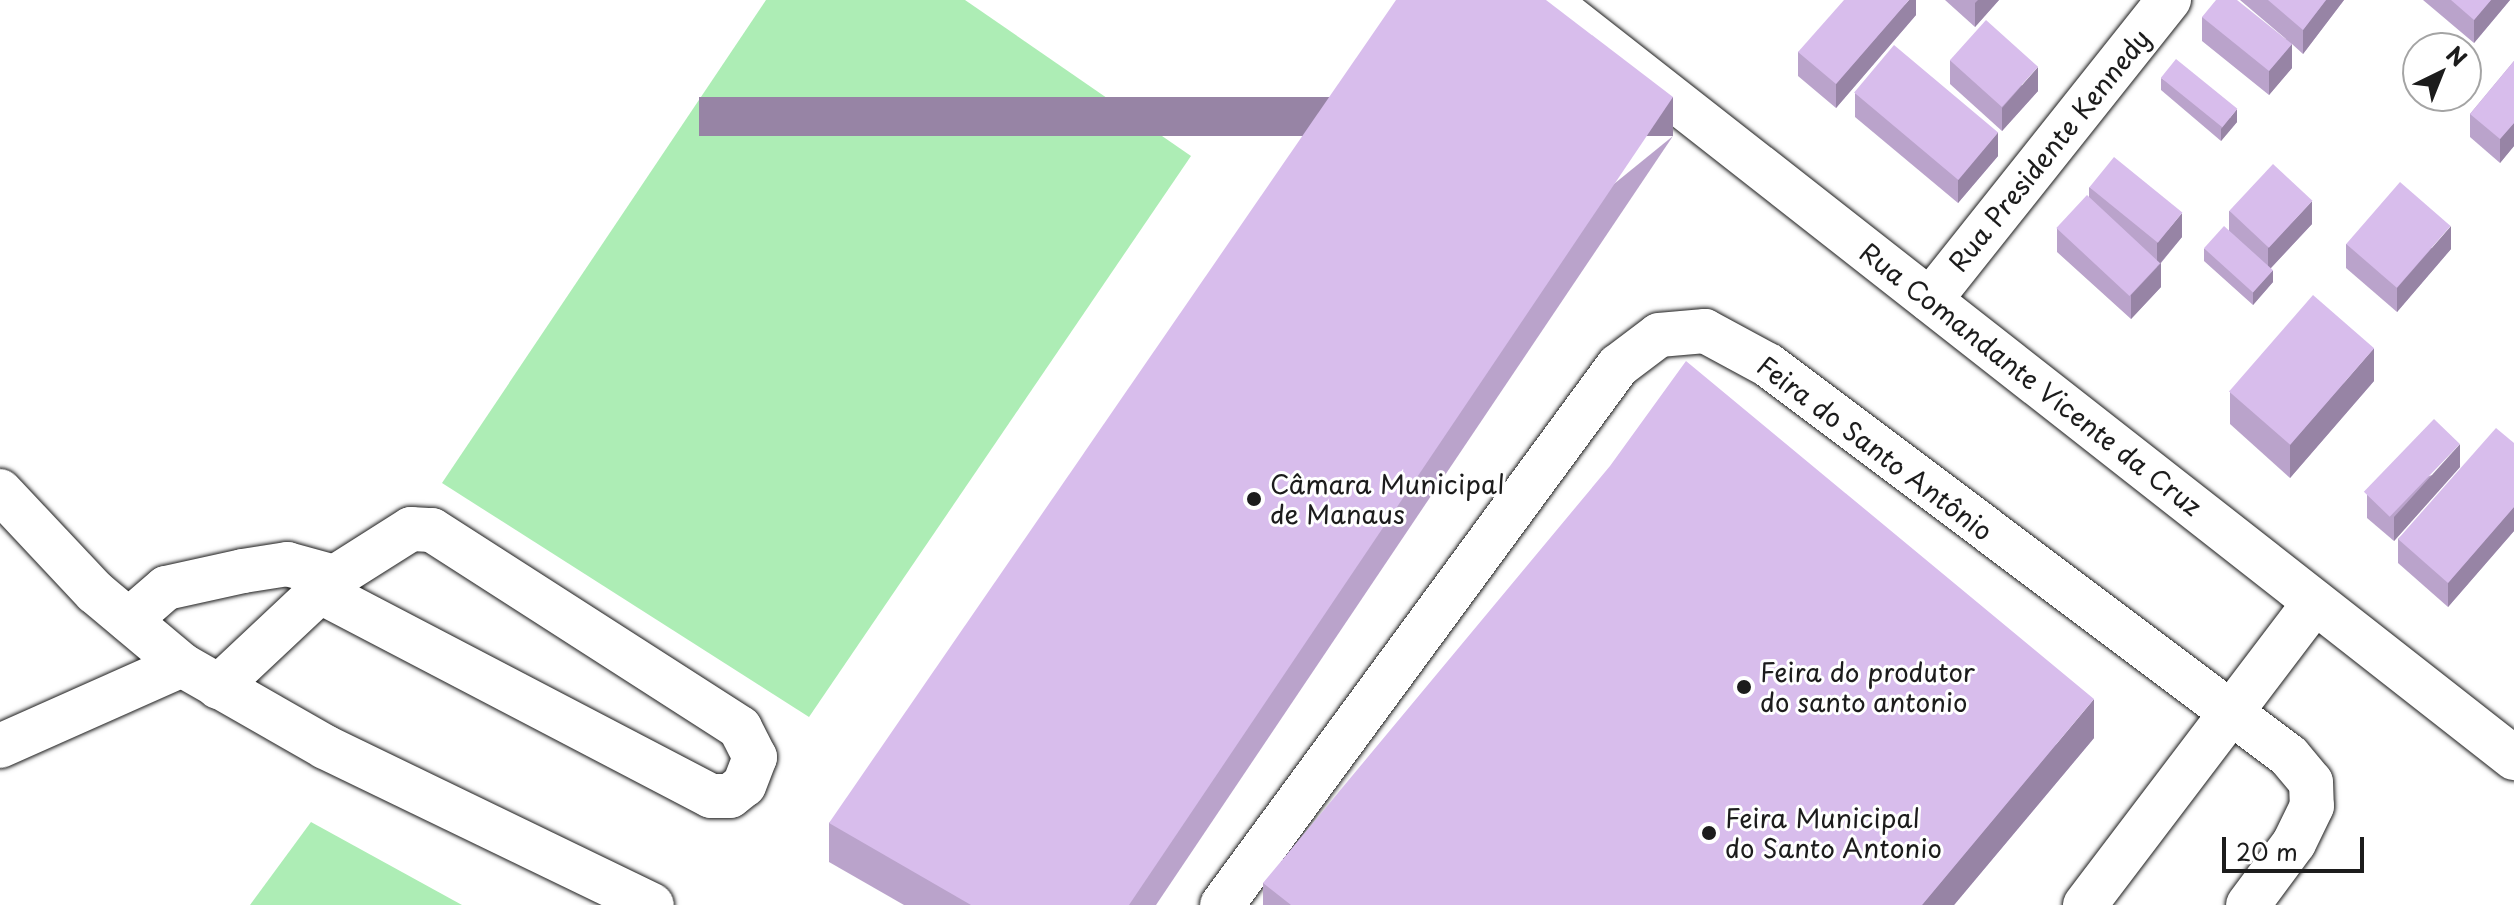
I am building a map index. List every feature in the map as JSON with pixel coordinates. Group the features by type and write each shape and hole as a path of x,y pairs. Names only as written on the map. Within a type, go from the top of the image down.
{"street":[{"name":"Rua Presidente Kennedy","path":"1930,300 2169,0"},
{"name":"Rua Comandante Vicente da Cruz","path":"1523,4 1930,300 2514,758"},
{"name":"Feira do Santo Antônio","path":"1222,905 1618,366 1659,335 1705,331 1768,365 2289,756 2311,782 2312,806 2294,843 2248,905"},
{"path":"0,491 129,620 200,676 325,747 652,905"},
{"path":"0,746 200,676 327,585 411,529 432,530 740,728 755,757 744,785 730,796 711,796 327,585 287,564 166,588 129,620"},
{"path":"2085,905 2315,602"}],"green space":[{"path":"766,0 965,0 1191,156 809,717 442,483"},
{"path":"311,822 462,905 250,905"}],"building":[{"name":"Câmara Municipal de Manaus","path":"1396,0 1546,0 1673,97 1129,905 971,905 829,823"},
{"path":"1844,0 1909,0 1836,84 1798,52"},
{"path":"2216,0 2237,0 2292,44 2269,71 2202,17"},
{"path":"2268,0 2326,0 2303,30"},
{"path":"2451,0 2491,0 2474,20"},
{"path":"1986,20 2038,67 2002,107 1950,60"},
{"path":"1894,45 1998,132 1958,180 1854,92"},
{"path":"2176,59 2237,109 2222,127 2161,78"},
{"path":"2514,61 2514,123 2500,139 2470,114 2482,112 2482,100"},
{"path":"2114,157 2182,212 2158,243 2089,187"},
{"path":"2273,164 2312,201 2269,248 2229,211"},
{"path":"2400,182 2451,226 2397,288 2346,244"},
{"path":"2087,195 2160,263 2129,296 2056,228"},
{"path":"2224,226 2273,270 2253,292 2204,248"},
{"path":"2313,295 2374,348 2290,445 2229,392"},
{"name":"Feira do produtor do santo antonio","path":"1686,361 2094,699 1922,905 1291,905 1263,883 1610,466"},
{"path":"2434,419 2460,444 2390,517 2364,492"},
{"path":"2496,428 2514,443 2514,507 2448,583 2398,539"}],"place":[{"name":"Câmara Municipal de Manaus","path":"1254,499"},
{"name":"Feira do produtor do santo antonio","path":"1744,687"},
{"name":"Feira Municipal do Santo Antonio","path":"1709,833"}]}
